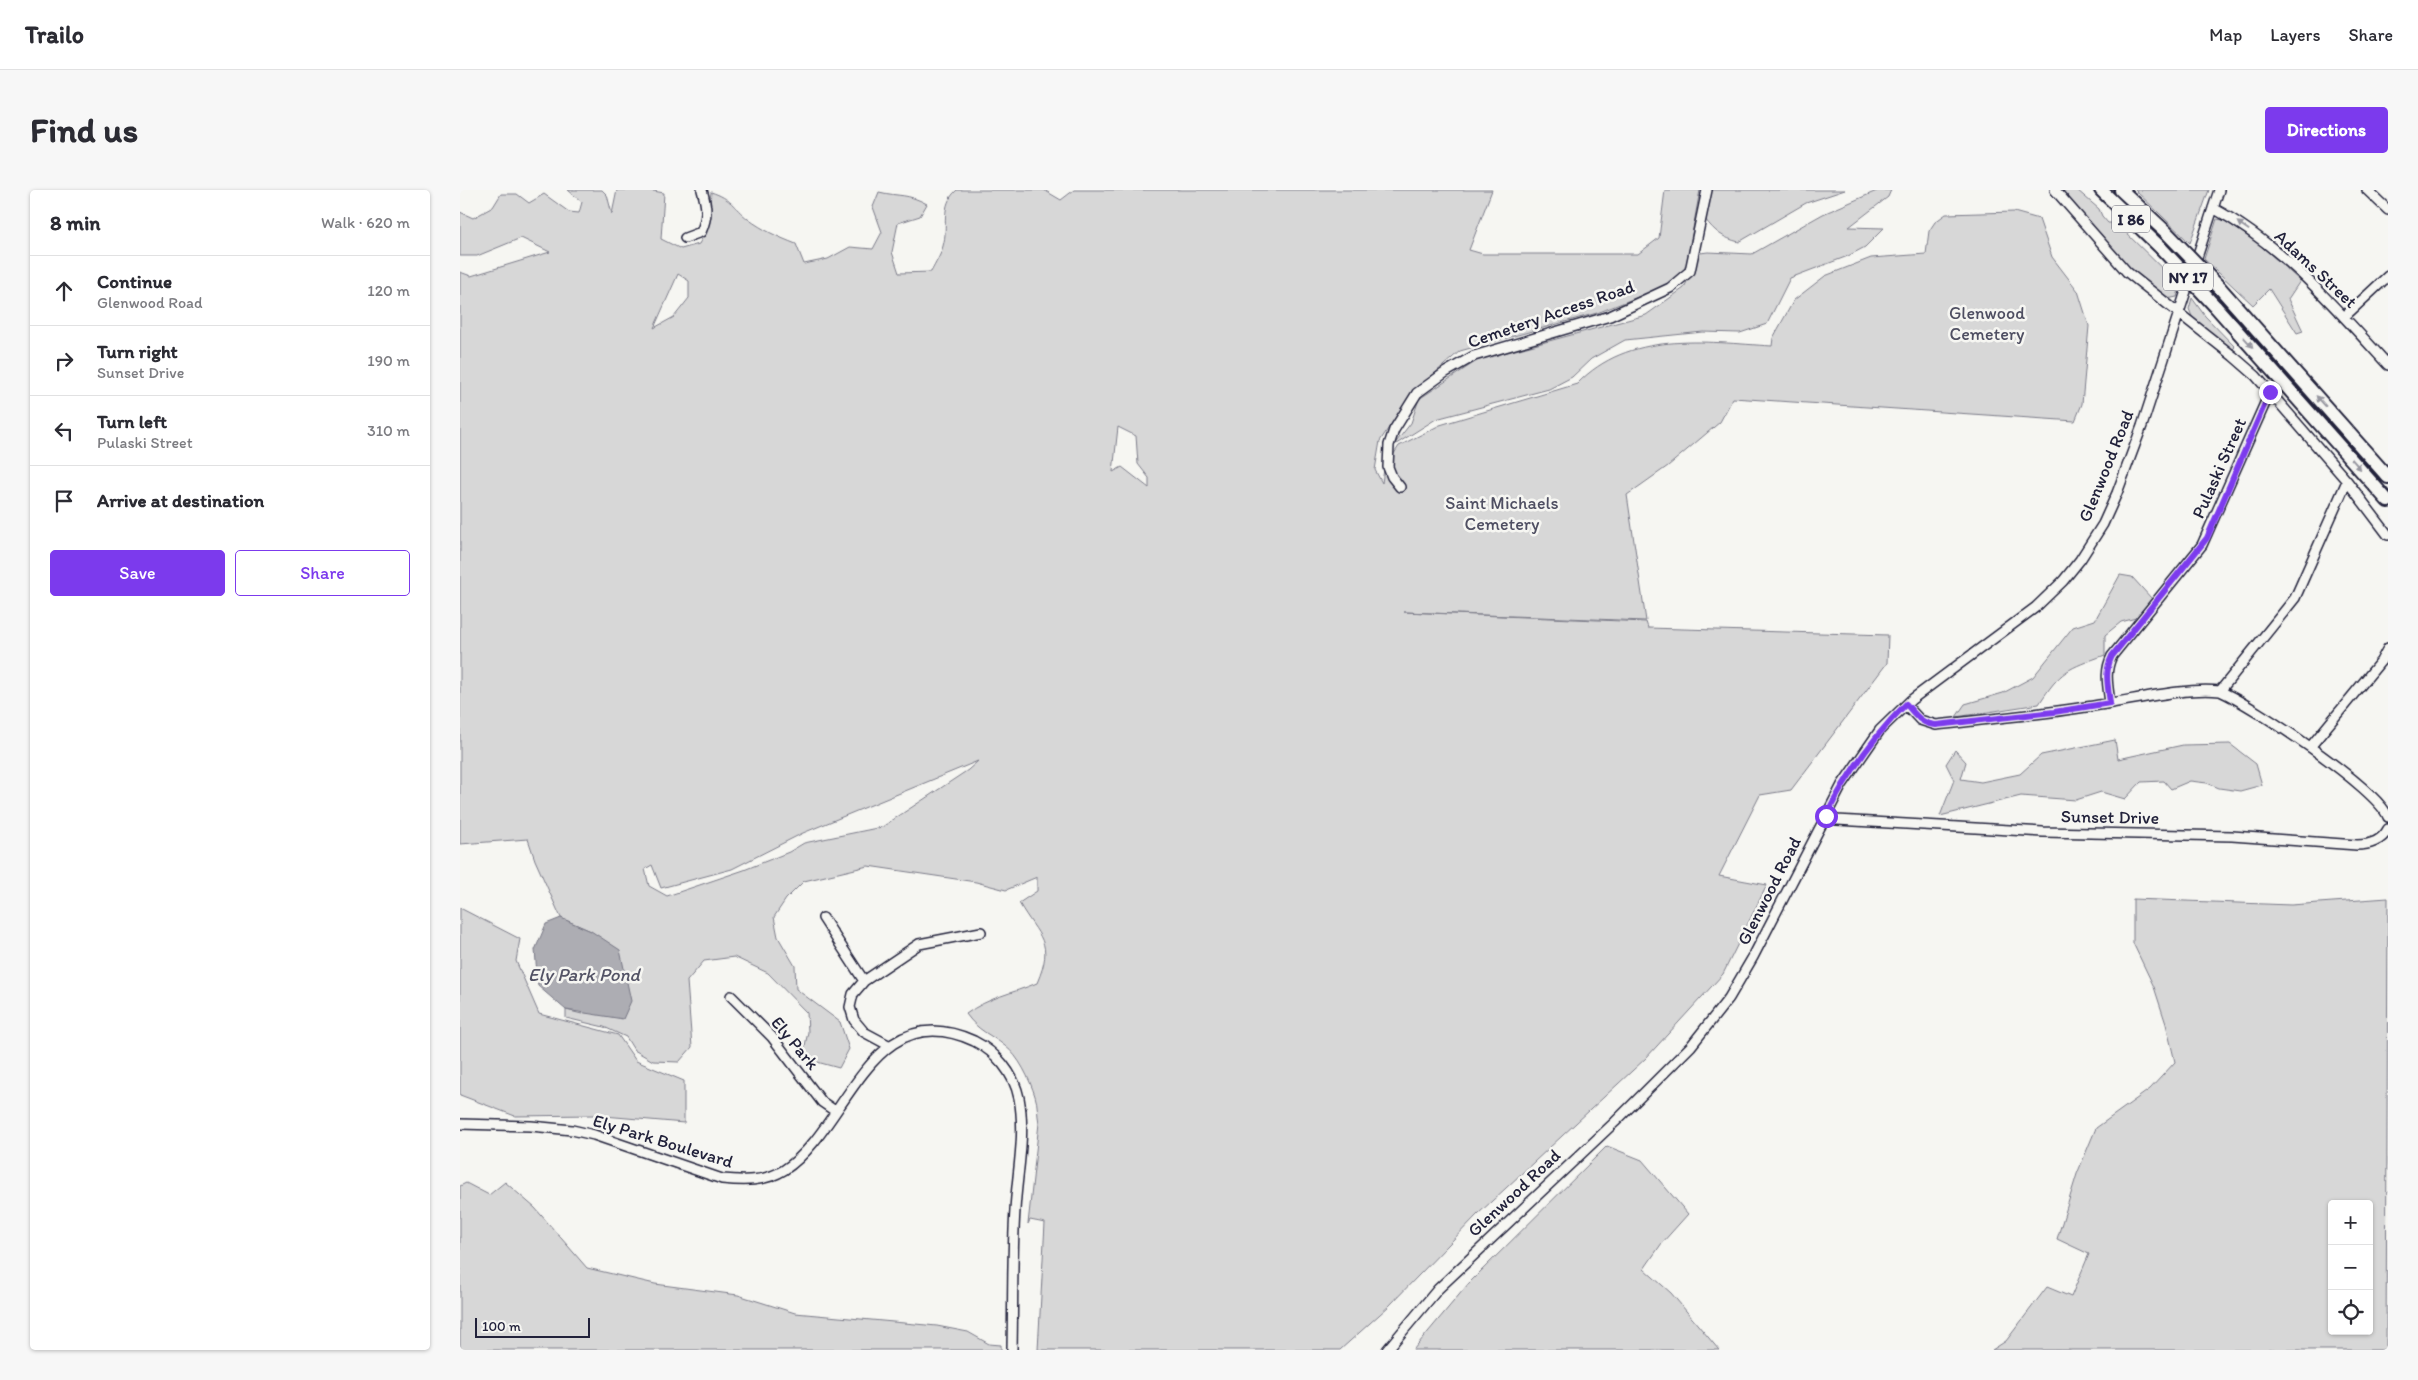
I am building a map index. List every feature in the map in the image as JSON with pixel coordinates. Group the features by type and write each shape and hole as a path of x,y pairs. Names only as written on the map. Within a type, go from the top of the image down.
{"highway":[{"name":"I 86","path":"2101,190 2161,248"},
{"name":"I 86","path":"2121,190 2166,232"},
{"name":"NY 17","path":"2166,232 2220,288 2388,477"},
{"name":"NY 17","path":"2161,248 2388,501"}],"street":[{"path":"685,238 701,232 706,219 707,207 702,190"},
{"name":"Cemetery Access Road","path":"1400,487 1392,477 1388,467 1388,445 1394,430 1417,393 1446,372 1474,356 1610,316 1670,288 1690,271 1707,190"},
{"path":"2055,190 2127,272 2233,356 2270,392 2346,481 2388,535"},
{"name":"Glenwood Road","path":"1386,1350 1438,1288 1615,1122 1691,1046 1729,998 1754,957 1842,785 1880,730 1906,704 2036,607 2063,581 2080,560 2103,524 2117,493 2142,426 2219,190"},
{"path":"2367,190 2388,210"},
{"name":"Adams Street","path":"2213,208 2254,234 2282,256 2344,317 2388,365"},
{"path":"2344,317 2388,276"},
{"name":"Pulaski Street","path":"2110,703 2106,676 2107,666 2112,656 2207,538 2270,392"},
{"path":"2220,691 2295,598 2346,481"},
{"path":"2311,746 2381,661 2388,648"},
{"path":"1906,704 1920,720 1936,725 2054,712 2201,691 2220,691 2311,746 2378,803 2388,818"},
{"name":"Sunset Drive","path":"1826,816 1837,820 2043,832 2232,836 2357,845 2366,845 2380,840 2388,829"},
{"path":"823,918 864,981"},
{"path":"890,1046 864,1032 854,1020 850,1007 853,994 864,981 919,944 981,932"},
{"name":"Ely Park","path":"731,996 772,1037 822,1102 835,1111"},
{"name":"Ely Park Boulevard","path":"460,1124 572,1130 594,1135 722,1179 743,1181 773,1176 800,1158 813,1144 868,1065 900,1040 920,1033 936,1031 956,1034 981,1044 997,1056 1014,1082 1019,1096 1022,1124 1014,1228 1012,1350"}],"green space":[{"path":"568,190 602,190 607,195 612,214 617,190 648,190 664,193 661,239 681,249 699,244 708,227 711,192 728,200 759,227 796,244 804,264 828,259 850,247 873,249 882,232 873,207 879,192 909,197 927,204 920,216 898,223 892,252 899,273 931,272 945,238 948,202 957,190 1044,190 1061,200 1074,190 1492,190 1469,250 1483,254 1638,254 1659,238 1665,190 1700,190 1686,267 1668,285 1597,313 1460,351 1411,394 1380,441 1375,470 1382,483 1384,469 1399,446 1440,425 1577,384 1598,367 1620,355 1644,347 1694,342 1772,346 1773,338 1794,300 1825,276 1871,258 1926,254 1929,231 1935,222 1946,214 2014,212 2039,219 2052,257 2078,291 2089,326 2082,404 2075,421 1733,398 1720,422 1668,466 1627,495 1646,621 1404,612 1646,622 1648,628 1888,635 1887,663 1791,790 1760,795 1719,876 1767,885 1723,974 1646,1058 1478,1214 1389,1306 1340,1350 1038,1350 1045,1223 1030,1220 1028,1224 1039,1123 1036,1099 1027,1076 1015,1056 1005,1046 975,1025 966,1014 992,1000 1037,983 1045,958 1044,948 1042,940 1019,903 1037,891 1037,877 1006,890 976,882 868,866 804,881 786,899 774,917 778,937 795,966 796,989 840,1022 849,1049 839,1068 817,1062 804,1050 808,1032 807,1013 768,973 734,957 704,961 687,981 692,1047 679,1062 653,1061 634,1050 626,1037 604,1027 566,1018 566,1010 582,1014 591,931 561,918 535,860 528,839 460,844 460,272 471,276 550,252 521,238 477,256 460,256 460,212 473,218 493,207 501,194 517,194 529,203 544,194 569,212 579,213 582,202","holes":["678,274 689,281 689,298 674,317 654,328","1118,427 1136,436 1138,464 1149,478 1149,488 1122,467 1113,472","978,761 968,770 882,827 804,843 789,852 744,870 667,896 649,886 645,869 652,865 661,888 732,869 803,833"]},
{"path":"1710,190 1845,190 1806,203 1739,242 1728,239 1720,234 1705,219"},
{"path":"1879,190 1891,190 1888,197 1849,227 1884,228 1865,247 1848,256 1790,278 1767,324 1740,333 1703,332 1625,340 1591,359 1572,377 1549,389 1436,419 1393,446 1411,423 1419,399 1478,360 1646,315 1684,288 1700,253 1752,254 1823,214"},
{"path":"2057,190 2077,190 2099,209 2108,223 2116,223 2180,286 2177,297 2167,299 2124,265 2081,212"},
{"path":"2135,190 2209,190 2190,243"},
{"path":"2217,219 2223,220 2258,243 2300,281 2288,299 2303,331 2297,333 2269,289 2253,305 2204,259"},
{"path":"2192,298 2205,316 2235,347 2232,350 2193,319 2189,309"},
{"path":"2120,575 2132,577 2152,599 2136,618 2121,622 2105,635 2105,655 2066,672 2053,684 2039,704 1956,717 1965,704 2003,693 2033,677 2073,627 2095,620"},
{"path":"2115,740 2118,759 2183,745 2230,744 2256,764 2262,785 2240,791 2190,781 2171,789 2164,781 2141,782 2125,799 2101,792 2076,800 2021,796 1940,816 1954,780 1946,764 1955,750 1966,762 1961,779 1981,782 2020,774 2041,755"},
{"path":"2388,898 2386,1350 1992,1350 2006,1341 2047,1287 2071,1297 2089,1254 2057,1239 2077,1174 2096,1128 2150,1089 2175,1062 2166,1024 2154,987 2133,943 2133,899 2291,905"},
{"path":"460,908 520,939 516,961 539,1014 618,1035 636,1061 684,1081 684,1123 593,1115 515,1116 460,1095"},
{"path":"1607,1146 1642,1160 1688,1214 1662,1243 1644,1269 1671,1293 1719,1350 1413,1350 1469,1283"},
{"path":"505,1182 535,1208 587,1268 655,1284 738,1295 795,1313 937,1326 968,1332 989,1344 1001,1345 1001,1350 460,1350 460,1186 466,1183 489,1195"}],"water":[{"name":"Ely Park Pond","path":"561,918 591,931 620,950 631,1001 623,1019 566,1010 538,986 535,950 546,924"}],"route":[{"path":"1826,816 1842,785 1863,752 1880,730 1906,704 1920,720 1936,725 2054,712 2110,703 2106,676 2107,666 2112,656 2169,584 2198,552 2207,538 2270,392"}],"park label":[{"name":"Glenwood Cemetery","path":"1987,323"},
{"name":"Saint Michaels Cemetery","path":"1502,513"}]}
